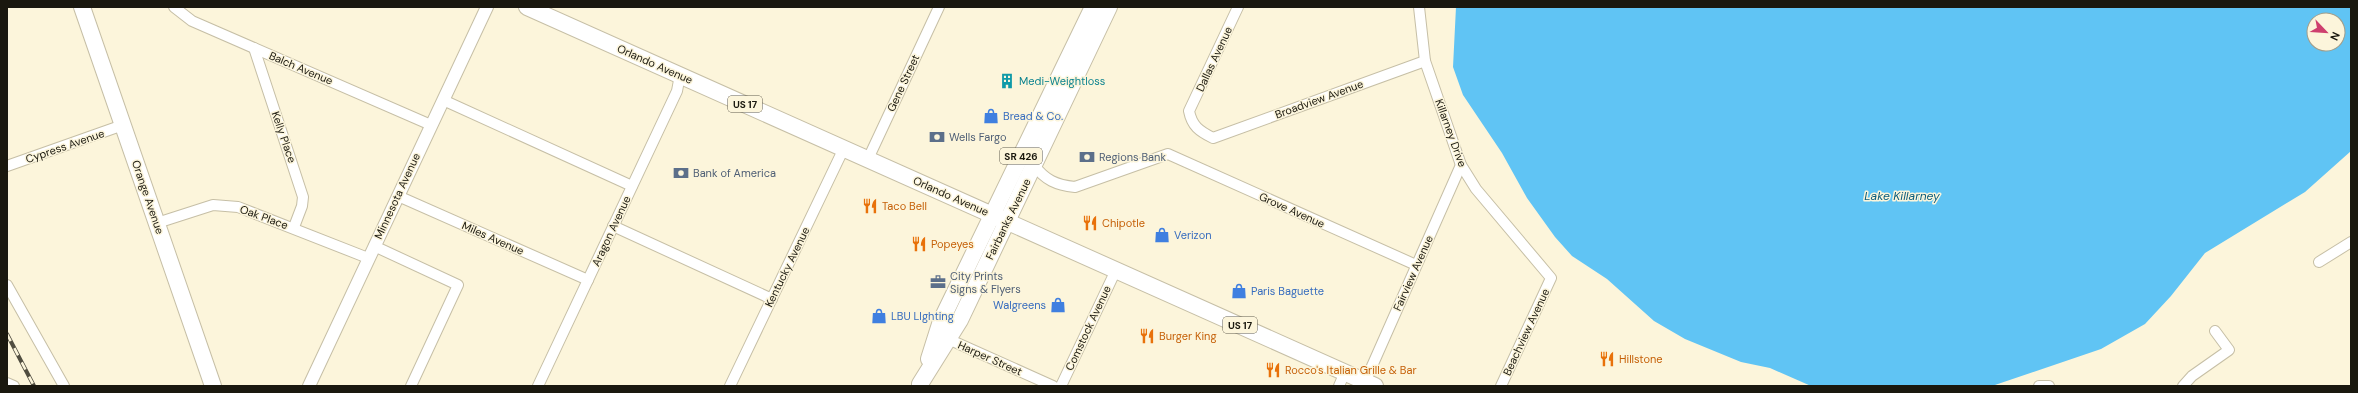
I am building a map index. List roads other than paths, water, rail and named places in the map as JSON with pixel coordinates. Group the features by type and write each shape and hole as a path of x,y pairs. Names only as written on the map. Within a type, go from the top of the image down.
{"main road":[{"name":"Orange Avenue","path":"82,7 214,386"},
{"name":"Orlando Avenue","path":"527,7 1116,270 1342,379 1370,384"},
{"name":"Fairbanks Avenue","path":"920,385 960,320 999,218 1093,7"},
{"name":"Fairbanks Avenue","path":"920,385 941,321 999,218 1034,165 1109,7"}],"street":[{"name":"Balch Avenue","path":"174,7 178,12 192,21 431,125"},
{"name":"Minnesota Avenue","path":"308,386 487,7"},
{"name":"Gene Street","path":"868,159 939,7"},
{"name":"Dallas Avenue","path":"1212,138 1196,128 1191,121 1189,111 1238,7"},
{"name":"Killarney Drive","path":"1416,8 1425,61 1461,164 1476,189 1550,278"},
{"name":"Kelly Place","path":"254,48 303,197 302,206 294,227"},
{"name":"Broadview Avenue","path":"1212,138 1425,61"},
{"name":"Aragon Avenue","path":"538,386 677,91 680,75"},
{"path":"443,100 632,186"},
{"name":"Cypress Avenue","path":"7,166 123,125"},
{"name":"Kentucky Avenue","path":"730,386 844,148"},
{"name":"Grove Avenue","path":"1034,165 1048,180 1062,186 1075,187 1168,154 1416,265"},
{"name":"Fairview Avenue","path":"1370,384 1416,265 1461,164"},
{"name":"Miles Avenue","path":"398,196 588,280"},
{"name":"Oak Place","path":"157,223 221,204 238,207 294,227 368,258"},
{"path":"613,226 772,299"},
{"path":"2319,262 2351,242"},
{"path":"374,246 458,285 411,386"},
{"name":"Comstock Avenue","path":"1061,386 1116,270"},
{"name":"Beachview Avenue","path":"1501,386 1550,278"},
{"path":"7,285 64,386"},
{"path":"2183,386 2192,376 2229,350 2215,331"},
{"name":"Harper Street","path":"948,339 1053,386"},
{"path":"7,383 14,386"},
{"path":"2039,386 2049,386"}],"water":[{"name":"Lake Killarney","path":"1456,7 2351,7 2351,151 2305,192 2205,253 2171,296 2145,324 2101,349 1992,386 1811,386 1770,368 1741,362 1685,339 1654,321 1607,279 1572,256 1555,237 1527,198 1502,153 1463,95 1453,67"}],"railway":[{"path":"7,334 34,386"}],"place":[{"name":"Medi-Weightloss","path":"1007,81"},
{"name":"Bread & Co.","path":"991,116"},
{"name":"Wells Fargo","path":"937,137"},
{"name":"Regions Bank","path":"1087,157"},
{"name":"Bank of America","path":"681,173"},
{"name":"Taco Bell","path":"870,206"},
{"name":"Chipotle","path":"1090,223"},
{"name":"Verizon","path":"1162,235"},
{"name":"Popeyes","path":"919,244"},
{"name":"City Prints Signs & Flyers","path":"938,282"},
{"name":"Paris Baguette","path":"1239,291"},
{"name":"Walgreens","path":"1058,305"},
{"name":"LBU LIghting","path":"879,316"},
{"name":"Burger King","path":"1147,336"},
{"name":"Hillstone","path":"1607,359"},
{"name":"Rocco's Italian Grille & Bar","path":"1273,370"}]}
